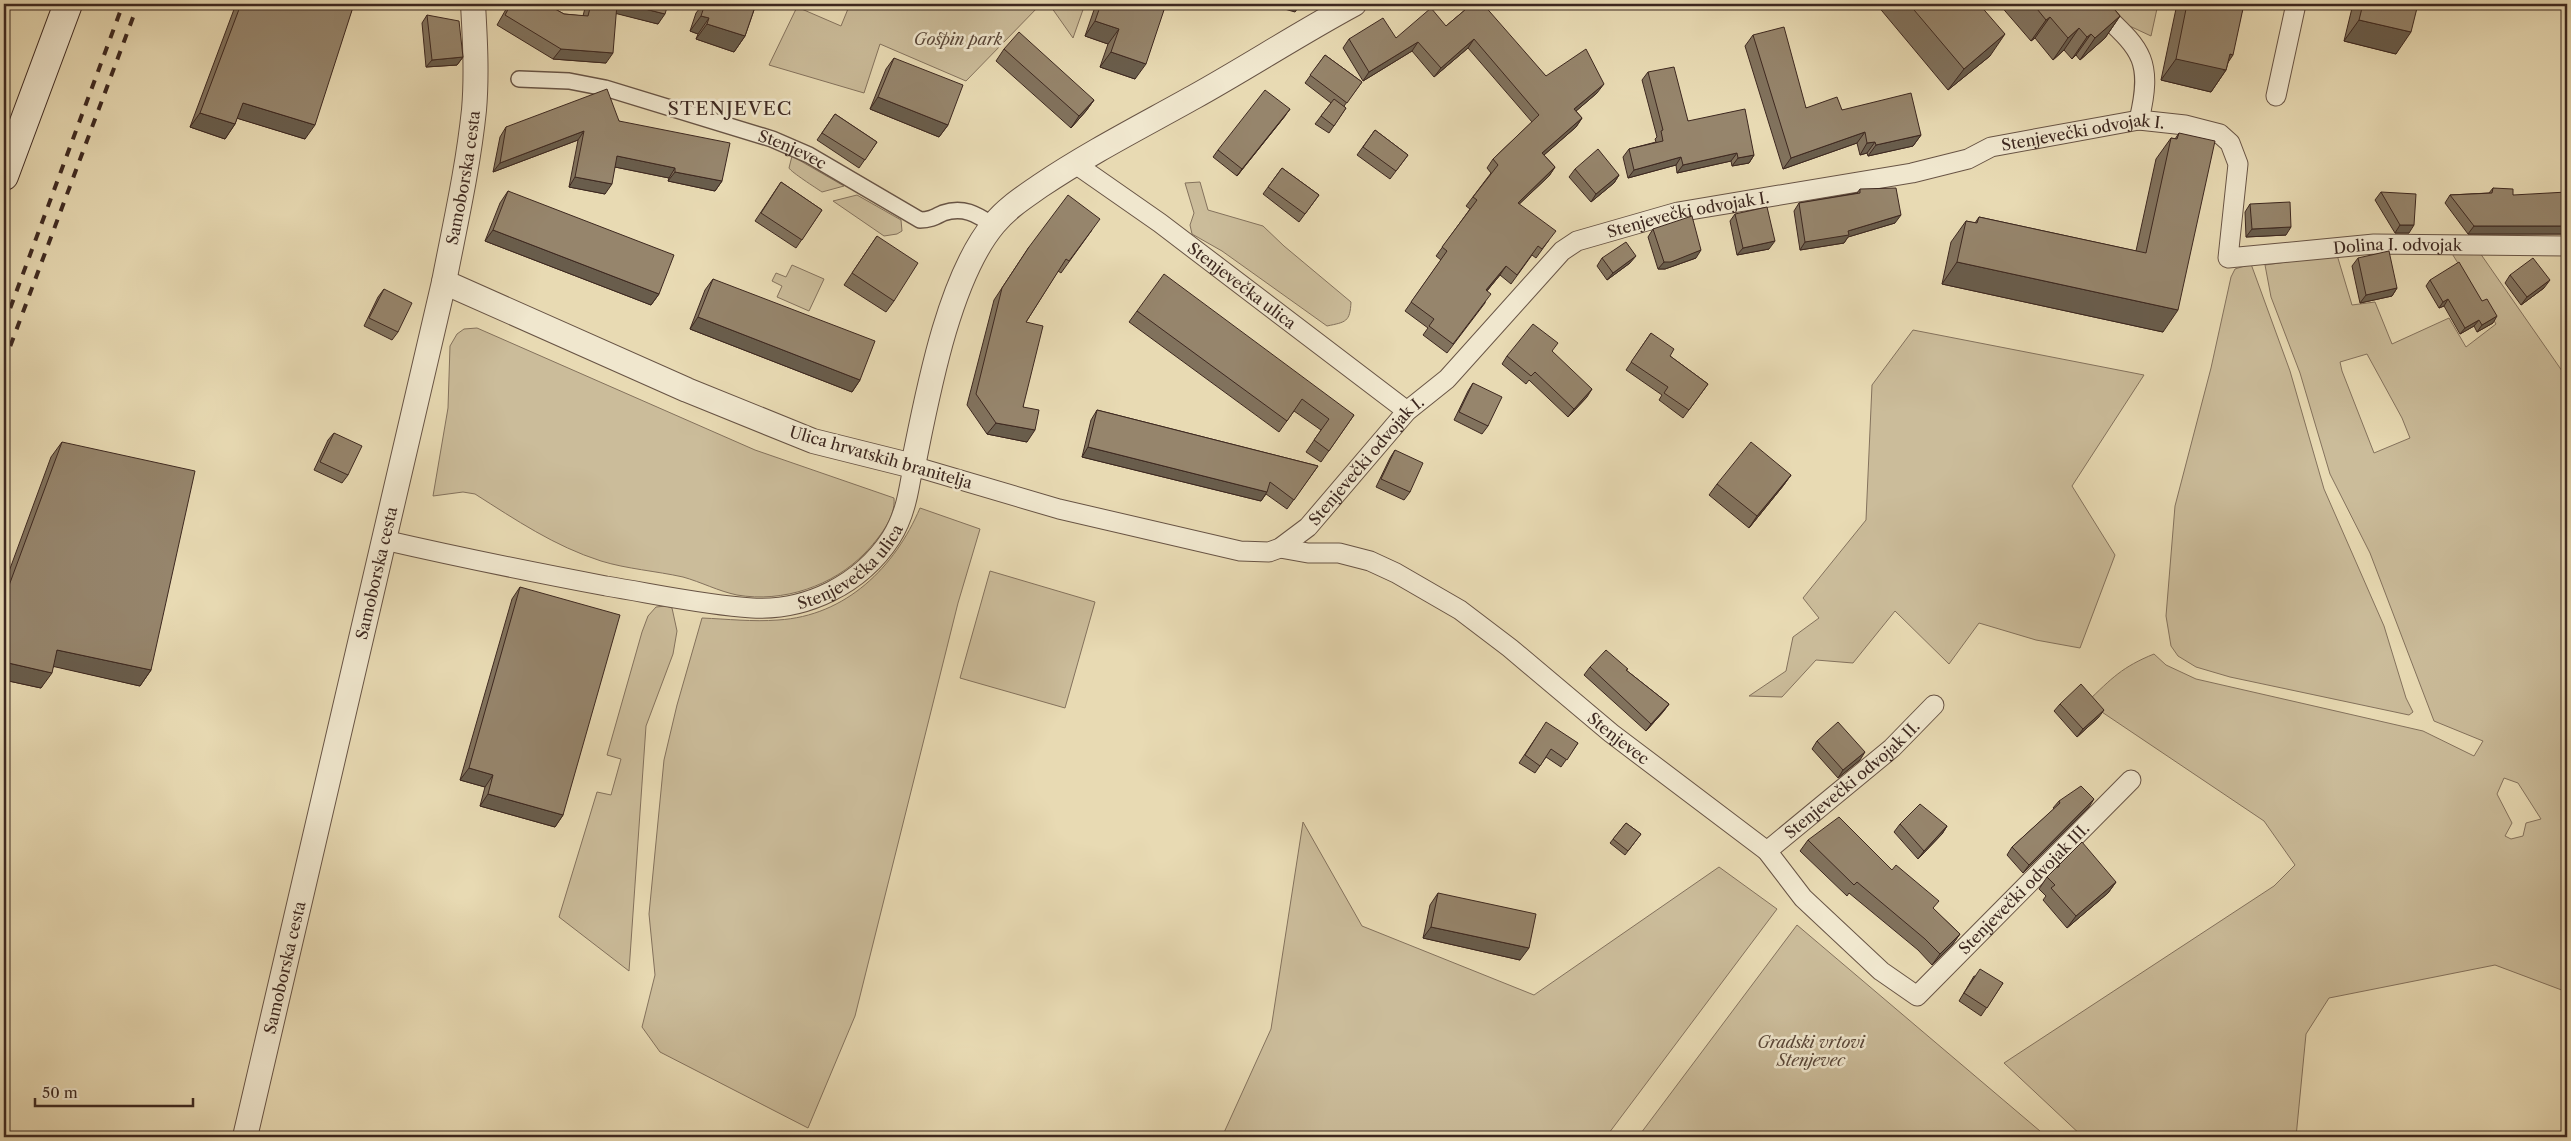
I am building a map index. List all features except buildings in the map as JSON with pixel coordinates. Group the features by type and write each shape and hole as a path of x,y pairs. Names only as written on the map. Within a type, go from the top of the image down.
{"main road":[{"path":"4,176 68,4"}],"street":[{"name":"Samoborska cesta","path":"245,1137 444,282 460,203 474,110 475,37 473,4"},
{"name":"Stenjevečka ulica","path":"384,540 520,570 643,592 754,608 783,606 823,596 853,579 873,563 892,537 908,500 913,466 934,371 958,289 974,256 993,225 1009,208 1074,163 1244,69 1354,4"},
{"path":"2093,4 2135,46 2141,59 2146,76 2146,91 2139,120"},
{"path":"2276,96 2296,4"},
{"name":"Stenjevec","path":"519,78 569,81 605,88 700,116 772,139 808,155 920,220 931,220 942,214 961,210 975,214 993,225"},
{"name":"Stenjevečki odvojak I.","path":"1280,548 1314,521 1408,411 1447,379 1562,251 1577,241 1678,212 1912,173 1968,159 1991,147 2139,120 2185,126 2220,134 2230,143 2238,164 2228,258"},
{"name":"Stenjevečka ulica","path":"1074,163 1160,224 1408,411"},
{"name":"Dolina I. odvojak","path":"2228,258 2374,244 2567,246"},
{"name":"Ulica hrvatskih branitelja","path":"444,282 687,390 813,441 913,466 1059,509 1198,542 1257,552 1269,552 1280,548"},
{"name":"Stenjevec","path":"1280,548 1308,553 1339,554 1370,561 1396,573 1460,610 1510,648 1610,733 1767,851 1810,904 1881,971 1917,996"},
{"name":"Stenjevečki odvojak II.","path":"1767,851 1892,748 1934,705"},
{"name":"Stenjevečki odvojak III.","path":"1917,996 2131,780"}],"green space":[{"name":"Gospin park","path":"850,4 1040,5 966,81 880,44 864,93 769,65 797,7 841,26"},
{"path":"1049,4 1085,4 1073,38"},
{"path":"2102,4 2158,4 2151,36 2121,22"},
{"path":"792,156 844,186 822,192 789,168"},
{"path":"1200,182 1208,210 1263,226 1351,302 1350,314 1346,320 1327,326 1222,251 1192,234 1190,225 1194,213 1185,183"},
{"path":"857,195 901,220 902,231 897,234 884,236 833,201"},
{"path":"2451,252 2480,253 2567,378 2567,992 2495,965 2329,998 2306,1034 2296,1137 2083,1137 2004,1063 2274,886 2295,865 2264,821 2087,702 2118,674 2154,654 2166,665 2196,679 2423,731 2474,756 2483,741 2434,721 2370,553 2330,474 2300,373 2271,297 2265,265 2337,255 2352,305 2375,302 2392,344 2449,318 2466,347 2496,324","holes":["2367,354 2402,418 2410,438 2374,453 2340,362","2504,778 2518,783 2541,819 2526,823 2523,836 2511,839 2505,836 2512,823 2497,794"]},
{"path":"2251,264 2290,371 2324,489 2384,626 2406,698 2413,712 2409,715 2230,677 2196,667 2178,656 2171,646 2166,616 2175,506 2211,368 2231,277 2235,269"},
{"path":"792,265 824,279 809,311 777,297 782,286 772,281 776,273 786,277"},
{"path":"477,328 755,450 894,498 894,506 889,520 880,535 865,553 838,575 823,583 789,594 754,597 737,595 683,577 621,566 584,555 536,532 475,494 463,492 433,496 448,408 450,346 457,334 464,329"},
{"path":"1913,330 2144,375 2072,486 2115,555 2080,648 2036,640 1979,623 1949,664 1895,611 1853,663 1816,660 1782,697 1749,696 1786,671 1793,637 1819,618 1803,598 1866,520 1872,385"},
{"path":"920,508 980,529 958,603 855,1016 808,1128 660,1052 642,1027 655,975 649,914 664,760 677,705 702,618 750,621 778,620 803,616 825,609 865,585 882,568 910,530"},
{"path":"990,571 1095,602 1065,708 960,678"},
{"path":"666,606 672,608 677,631 673,654 646,726 629,971 559,917 597,792 611,795 621,759 607,755 642,632 648,616 656,607"},
{"path":"1303,822 1362,926 1534,995 1719,867 1777,909 1606,1137 1222,1137 1271,1029"},
{"name":"Gradski vrtovi Stenjevec","path":"1797,925 2047,1137 1638,1137"}],"railway":[{"path":"4,325 123,4"},
{"path":"4,363 138,4"}],"district":[{"name":"STENJEVEC","path":"730,108"}]}
